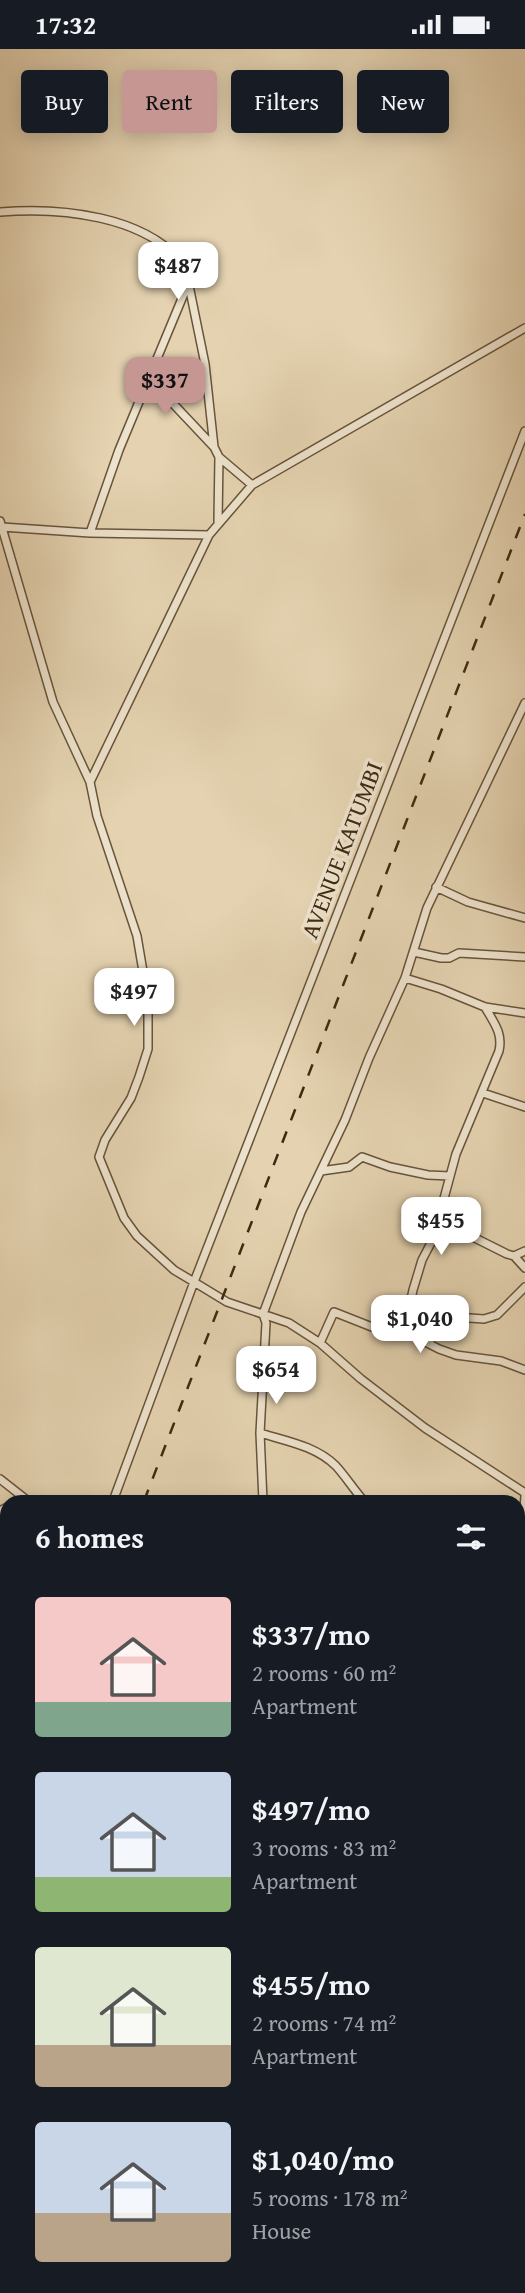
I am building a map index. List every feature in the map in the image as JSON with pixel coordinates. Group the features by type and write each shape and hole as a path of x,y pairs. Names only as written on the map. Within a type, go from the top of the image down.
{"street":[{"path":"0,212 36,209 126,225 162,243 176,254 185,266 205,364 214,447"},
{"path":"90,533 119,450 188,283"},
{"path":"90,782 209,535 252,485 525,328"},
{"path":"155,367 157,383 163,393 214,447 219,457 252,485"},
{"name":"AVENUE KATUMBI","path":"115,1495 194,1282 525,431"},
{"path":"218,523 219,457"},
{"path":"209,535 90,533 1,524 53,702 90,782 97,816 137,936 148,1001 148,1049 131,1098 105,1140 99,1157 124,1217 137,1236 174,1269 227,1302 289,1323 320,1343 425,1428 525,1494"},
{"path":"263,1495 260,1433 266,1323 263,1314 301,1212 405,978 436,887 525,703"},
{"path":"436,887 468,902 525,918"},
{"path":"414,952 449,958 459,953 525,957"},
{"path":"405,978 485,1007 525,1013"},
{"path":"404,1331 422,1260 433,1239 456,1154 483,1093 501,1040 499,1030 485,1007"},
{"path":"483,1093 525,1107"},
{"path":"321,1171 349,1167 362,1157 390,1167 428,1175 450,1176"},
{"path":"439,1220 514,1256 525,1268"},
{"path":"514,1256 525,1251"},
{"path":"429,1344 440,1316 484,1319 497,1315 525,1287"},
{"path":"320,1343 334,1312 372,1327 404,1331 456,1355 501,1361 525,1370"},
{"path":"260,1433 305,1446 321,1454 336,1466 359,1495"},
{"path":"0,1479 22,1495"}],"railway":[{"path":"146,1495 525,514"}]}
